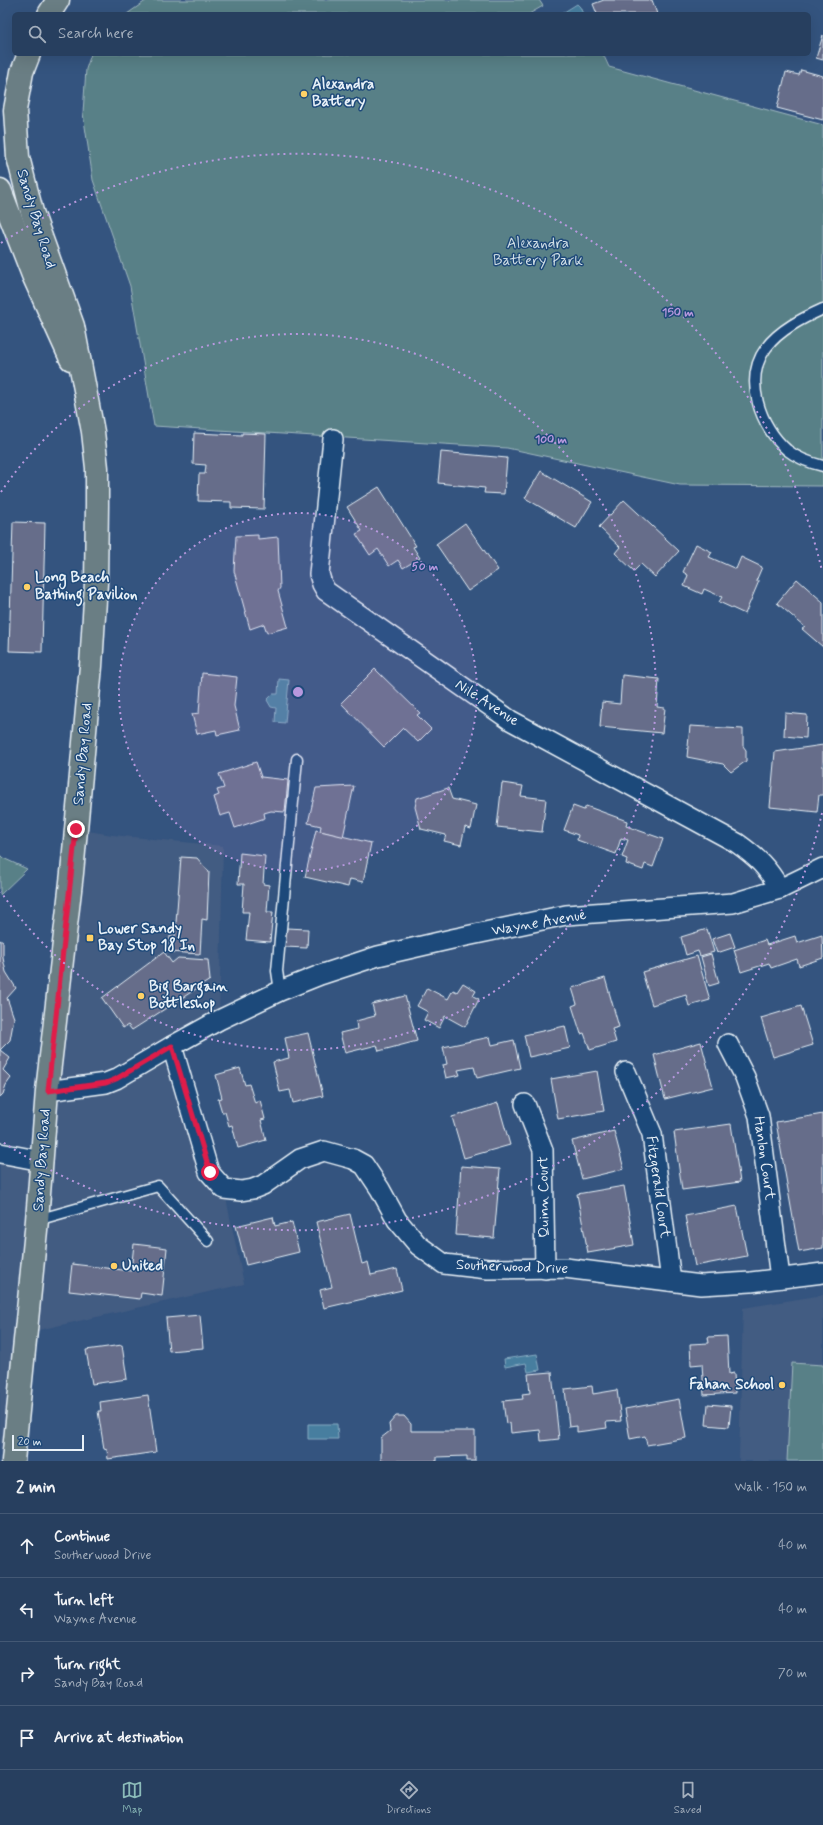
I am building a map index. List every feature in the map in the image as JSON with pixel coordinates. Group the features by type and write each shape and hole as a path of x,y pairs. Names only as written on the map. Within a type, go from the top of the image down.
{"main road":[{"path":"50,12 58,0"},
{"name":"Sandy Bay Road","path":"13,1461 48,1091 78,813 92,666 96,583 97,468 93,432 73,326 32,212 18,157 15,110 22,72 28,56"},
{"name":"Sandy Bay Road","path":"0,190 55,325 83,381"}],"street":[{"name":"Nile Avenue","path":"333,439 319,574 326,591 510,720 737,843 757,857 771,874 780,889"},
{"name":"Wayne Avenue","path":"48,1091 106,1083 116,1079 219,1020 280,991 320,975 378,956 566,915 733,903 780,889 823,868"},
{"name":"Hanlon Court","path":"728,1044 745,1077 759,1116 780,1278"},
{"name":"Southerwood Drive","path":"172,1046 210,1172 224,1189 242,1191 253,1190 263,1186 300,1160 324,1151 340,1154 354,1159 364,1165 380,1189 397,1220 418,1244 444,1264 488,1269 565,1268 701,1285 823,1273"},
{"name":"Fitzgerald Court","path":"626,1072 652,1134 671,1281"},
{"name":"Quinn Court","path":"525,1104 543,1150 545,1269"},
{"path":"0,1153 42,1161"}],"lane":[{"name":"Sandy Bay Road","path":"0,216 16,232"},
{"path":"823,309 796,323 778,336 766,348 755,371 755,385 762,413 776,438 788,450 801,458 823,466"},
{"path":"280,991 277,971 297,759"},
{"path":"37,1220 158,1186 208,1241"}],"shaded area":[{"path":"577,4 582,12 564,12"},
{"path":"279,679 289,680 285,723 275,722 276,708 271,707 267,700 273,694 278,694"},
{"path":"76,829 112,835 223,846 219,1020 172,1046 224,1189 244,1284 25,1333 13,1461 0,1461 0,1153 41,1161"},
{"name":"Fahan School","path":"823,1295 823,1461 739,1461 743,1308"},
{"path":"537,1354 540,1370 528,1372 526,1363 505,1367 504,1359"},
{"path":"308,1424 337,1424 338,1439 308,1439"}],"green space":[{"path":"147,0 539,0 543,6 532,12 130,12"},
{"name":"Alexandra Battery Park","path":"90,56 604,56 609,67 823,125 823,486 680,485 507,448 154,426 130,286 93,180 83,113 86,69"},
{"path":"0,855 3,858 27,869 0,895"},
{"path":"792,1363 823,1365 823,1461 787,1461"}],"building":[{"path":"604,0 652,0 656,12 596,12 593,4"},
{"path":"823,35 823,60 816,58"},
{"path":"801,70 823,76 823,120 777,108 786,72 799,75"},
{"path":"194,433 242,435 242,433 266,434 264,509 231,508 231,502 198,501 199,474 205,474 206,465 193,464"},
{"path":"441,452 507,458 504,494 484,493 485,488 438,483"},
{"path":"541,471 592,502 576,528 525,498"},
{"path":"379,487 416,546 413,547 420,558 403,568 398,560 389,566 378,549 370,555 356,534 362,531 347,507"},
{"path":"624,500 679,551 655,577 641,564 634,571 615,553 620,547 599,527"},
{"name":"Long Beach Bathing Pavilion","path":"13,522 45,523 42,652 9,651"},
{"path":"465,523 498,570 468,591 436,544"},
{"path":"258,535 258,539 278,537 280,588 278,591 288,627 267,633 264,624 250,629 234,571 236,536"},
{"path":"696,544 712,552 709,557 736,569 741,557 762,567 756,581 759,581 745,614 719,602 722,597 704,589 702,594 684,586 688,575 683,572"},
{"path":"797,579 823,602 823,647 802,629 805,627 777,603"},
{"path":"375,669 420,713 417,715 431,729 418,742 403,728 384,747 341,703"},
{"path":"202,673 237,677 234,706 240,730 217,735 216,730 197,734 192,714 199,713"},
{"path":"622,675 659,679 657,707 665,708 662,733 600,727 602,702 620,704"},
{"path":"785,713 807,715 806,738 784,736"},
{"path":"690,726 743,729 743,746 746,750 746,761 731,772 723,764 687,757"},
{"path":"823,745 823,795 819,795 817,812 770,807 775,752"},
{"path":"256,762 261,777 288,780 285,812 271,811 264,813 265,818 235,828 230,813 220,816 214,797 219,795 217,790 224,788 219,774"},
{"path":"502,783 523,786 521,796 546,799 542,832 497,827"},
{"path":"354,786 343,837 320,831 321,826 308,823 316,788"},
{"path":"448,788 452,799 476,805 471,829 465,827 461,845 444,841 446,835 421,829 415,807 417,798"},
{"path":"573,806 584,810 586,806 627,821 626,826 663,839 653,867 645,864 643,870 626,864 627,859 622,857 628,840 621,838 616,854 577,840 578,835 564,830"},
{"path":"316,830 371,843 363,882 350,879 348,887 305,877"},
{"path":"240,853 265,856 263,884 269,885 267,912 273,912 270,942 246,940 249,912 242,912 244,884 238,884"},
{"path":"181,857 197,858 209,872 207,920 202,919 200,954 169,952 170,936 175,936"},
{"path":"286,928 308,929 307,948 284,947"},
{"path":"707,929 714,952 700,956 698,951 686,955 681,937"},
{"path":"730,933 735,947 717,953 712,939"},
{"path":"822,935 823,958 799,966 797,959 771,968 769,963 741,972 734,950 765,940 767,945 795,936 797,943"},
{"path":"0,940 3,942 3,958 6,972 16,988 7,998 14,1018 10,1040 0,1050"},
{"path":"164,952 172,963 178,958 208,960 210,980 132,1030 128,1025 123,1028 102,998"},
{"path":"711,954 719,983 709,986 701,957"},
{"path":"697,956 710,1000 689,1006 686,995 652,1005 642,972"},
{"path":"605,978 619,1027 612,1029 616,1042 590,1050 584,1033 581,1034 572,1006 577,1004 572,988"},
{"path":"463,983 476,991 473,996 479,999 465,1027 445,1016 439,1028 424,1020 428,1012 417,1006 427,988 448,999 453,990 457,992"},
{"path":"405,996 417,1041 379,1051 377,1045 345,1053 340,1033 357,1029 356,1021 375,1016 372,1004"},
{"path":"801,1006 813,1045 773,1057 761,1018"},
{"path":"565,1026 570,1048 529,1057 524,1035"},
{"path":"308,1033 323,1096 293,1103 290,1090 280,1092 273,1062 289,1058 285,1038"},
{"path":"490,1037 492,1045 514,1040 520,1068 477,1078 474,1067 458,1070 460,1075 446,1078 443,1065 447,1064 443,1047"},
{"path":"701,1042 713,1087 665,1099 654,1055"},
{"path":"0,1050 10,1058 3,1070 11,1078 0,1097"},
{"path":"240,1068 245,1085 249,1084 255,1103 260,1100 265,1119 261,1120 266,1140 238,1148 232,1125 229,1126 225,1112 222,1112 218,1099 222,1098 216,1075"},
{"path":"597,1071 604,1111 558,1119 551,1079"},
{"path":"498,1103 510,1145 464,1158 452,1117"},
{"path":"823,1114 823,1248 799,1252 776,1122"},
{"path":"731,1124 740,1182 682,1190 674,1132"},
{"path":"614,1131 624,1169 582,1179 572,1141"},
{"path":"461,1166 500,1169 494,1238 456,1235"},
{"path":"624,1186 634,1245 588,1253 577,1194"},
{"path":"737,1206 747,1256 695,1266 685,1216"},
{"path":"350,1214 362,1264 368,1262 371,1275 397,1269 402,1290 324,1308 320,1290 332,1287 316,1222"},
{"path":"273,1217 275,1226 292,1222 299,1252 246,1265 236,1226"},
{"path":"134,1244 167,1248 162,1296 141,1293 140,1299 69,1291 72,1264 131,1271"},
{"path":"200,1315 203,1348 169,1351 166,1318"},
{"path":"727,1336 729,1374 734,1373 735,1393 704,1395 702,1364 691,1365 690,1344 709,1343 708,1337"},
{"path":"122,1345 127,1379 92,1384 86,1350"},
{"path":"552,1372 559,1439 541,1441 540,1430 511,1433 510,1423 506,1424 503,1401 523,1399 522,1394 530,1393 528,1374"},
{"path":"592,1386 593,1394 617,1390 621,1421 606,1422 607,1428 577,1432 577,1426 569,1427 565,1389"},
{"path":"148,1395 156,1452 108,1459 107,1450 104,1449 98,1411 101,1411 100,1402"},
{"path":"679,1399 686,1438 647,1445 645,1436 630,1439 625,1409"},
{"path":"708,1404 731,1406 729,1427 706,1425"},
{"path":"396,1416 404,1416 411,1424 411,1431 475,1431 475,1461 467,1461 467,1456 437,1457 437,1461 381,1461 381,1438 390,1431 389,1424"}],"place":[{"name":"Alexandra Battery","path":"304,94"},
{"name":"Long Beach Bathing Pavilion","path":"27,587"},
{"name":"Lower Sandy Bay Stop 18 In","path":"90,938"},
{"name":"Big Bargain Bottleshop","path":"141,996"},
{"name":"United","path":"114,1266"},
{"name":"Fahan School","path":"782,1385"}],"route":[{"path":"76,829 48,1091 74,1086 93,1086 106,1083 116,1079 172,1046 210,1172"}]}
